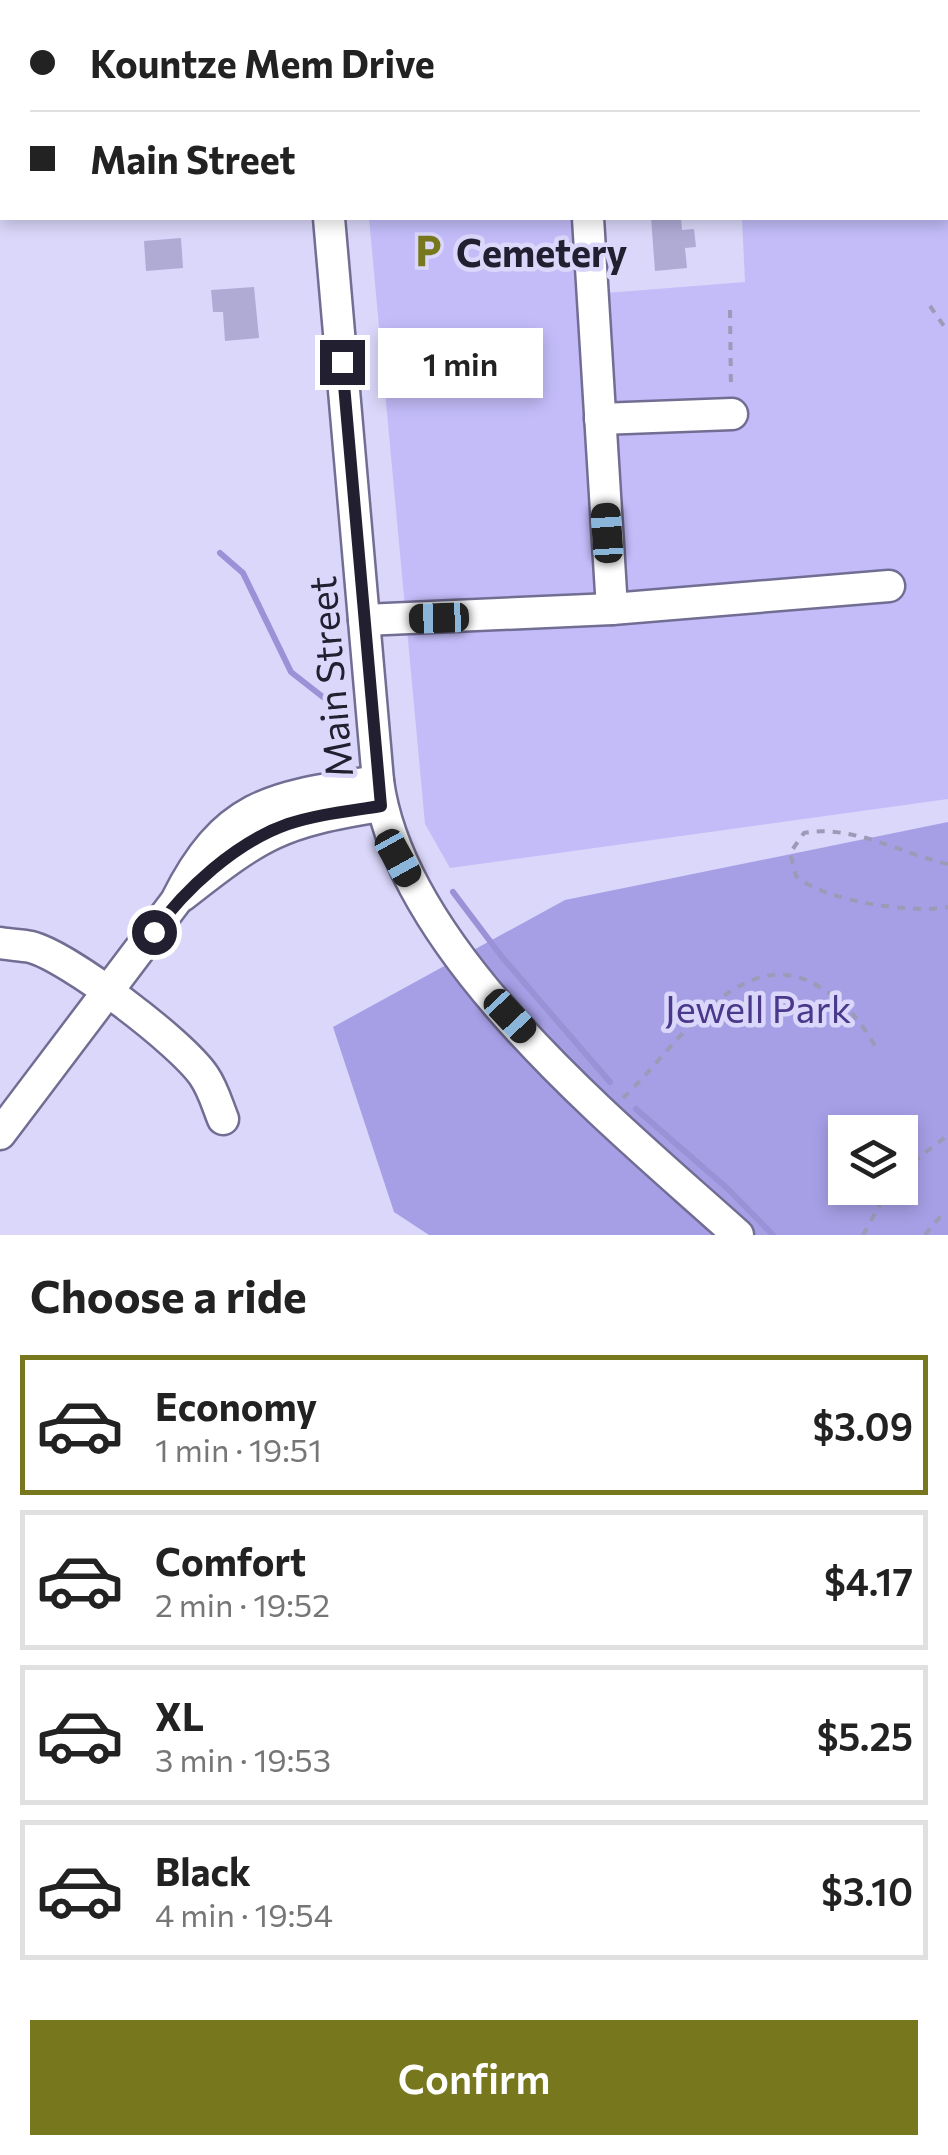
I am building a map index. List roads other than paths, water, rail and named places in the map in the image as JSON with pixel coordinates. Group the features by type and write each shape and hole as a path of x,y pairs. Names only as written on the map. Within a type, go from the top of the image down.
{"street":[{"name":"Main Street","path":"329,220 380,794 398,858 461,958 523,1030 606,1114 738,1235"},
{"path":"588,220 612,609"},
{"path":"600,419 732,407"},
{"path":"364,620 612,609 745,586 890,586"},
{"path":"0,1134 176,901 198,858 250,812 277,799 380,794"},
{"path":"0,944 31,947 51,956 109,994 188,1057 212,1090 223,1118"}],"waterway":[{"path":"220,553 243,573 291,672 328,701"},
{"path":"453,892 502,957 610,1082"},
{"path":"636,1109 728,1189 773,1235"}],"place":[{"name":"Cemetery","path":"428,251"}],"park label":[{"name":"Jewell Park","path":"758,1007"}]}
